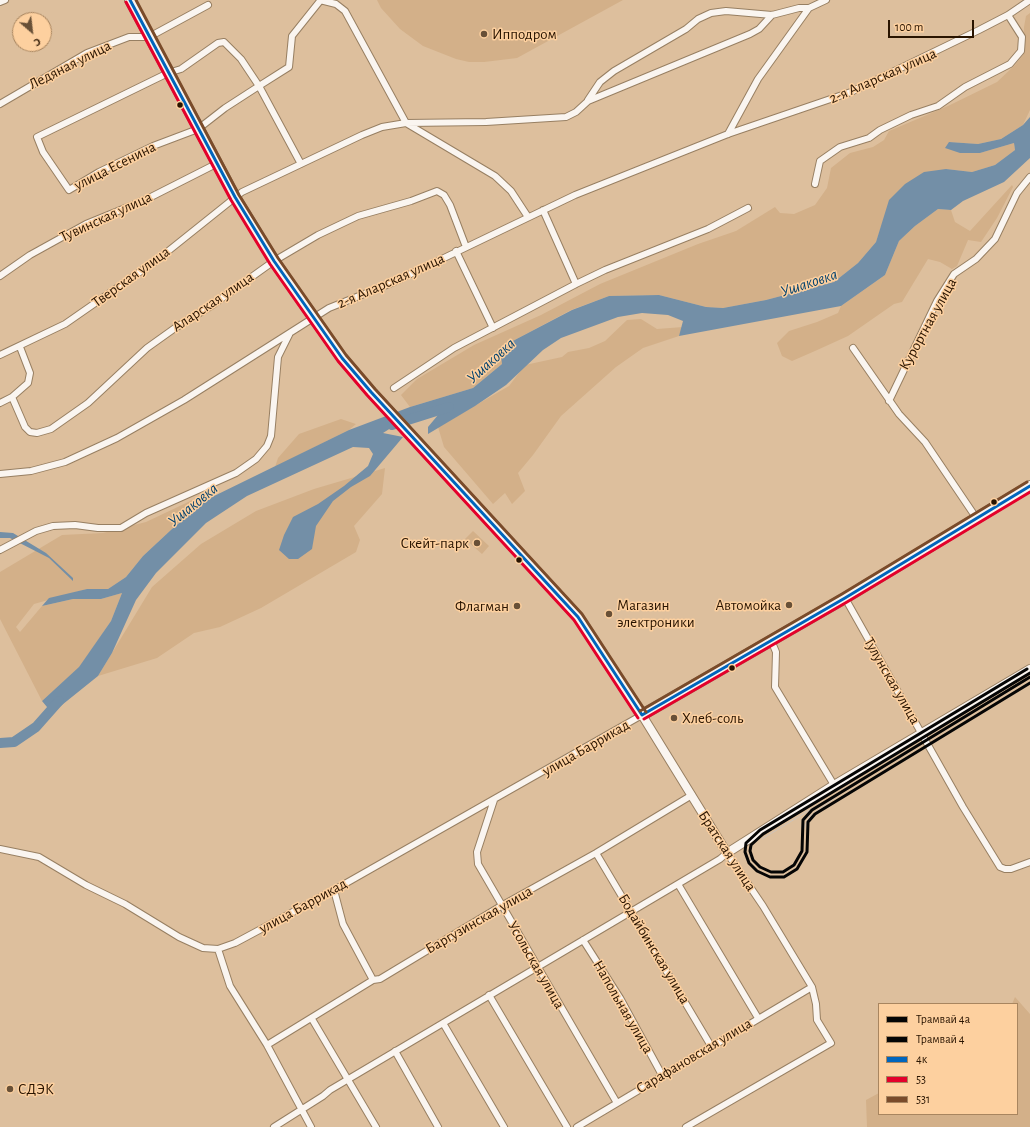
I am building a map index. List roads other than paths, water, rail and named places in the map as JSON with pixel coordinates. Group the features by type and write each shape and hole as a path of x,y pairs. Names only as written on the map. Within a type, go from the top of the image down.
{"main road":[{"path":"130,0 234,197 274,261 342,358 371,392 578,617 642,715"},
{"name":"улица Баррикад","path":"642,715 845,598 1030,486"}],"street":[{"path":"0,2 5,0"},
{"path":"588,101 600,82 614,71 711,13 726,10 772,15 799,8 809,8 826,0"},
{"name":"2-я Аларская улица","path":"0,474 31,471 65,462 111,441 184,400 290,334 314,317 339,303 394,282 575,195 728,134 851,92 890,75 1008,15 1030,0"},
{"path":"198,129 225,108 289,67 292,36 320,1 336,4 345,11 406,123 495,176 511,191 528,217"},
{"name":"Ледяная улица","path":"0,104 87,53 129,37 149,37 208,5"},
{"path":"728,134 758,78 809,8"},
{"path":"588,101 750,34 759,29 772,15"},
{"path":"815,184 820,161 840,147 870,138 880,130 911,115 938,106 965,87 1010,64 1021,51 1022,37 1008,15"},
{"path":"168,73 181,69 218,43 224,42 241,60 259,86 301,164"},
{"name":"улица Есенина","path":"168,73 37,137 43,152 69,190 99,172 153,146 198,129"},
{"name":"Тверская улица","path":"0,355 65,324 150,264 234,197 382,127 406,123 486,122 566,118 576,112 588,101"},
{"name":"Тувинская улица","path":"0,276 30,255 86,224 145,200 216,164"},
{"name":"Курортная улица","path":"889,401 937,301 954,274 976,259 995,239 1017,193 1030,177"},
{"name":"Аларская улица","path":"12,397 25,427 30,432 37,433 51,429 88,403 147,348 274,261 318,235 358,216 411,201 437,191 444,196 450,205 466,247"},
{"path":"394,388 454,348 576,284 605,270 708,229 748,208"},
{"path":"543,210 576,284"},
{"path":"456,251 493,328"},
{"path":"0,550 36,531 52,526 75,525 98,528 121,528 146,513 236,473 256,459 267,446 271,436 278,357 290,334"},
{"path":"0,403 12,397 28,383 30,373 20,346"},
{"path":"267,348 278,357"},
{"path":"853,348 889,401 925,442 977,519"},
{"name":"Тулунская улица","path":"845,598 963,807 1000,867 1011,869 1030,862"},
{"path":"771,640 776,652 775,687 834,786"},
{"path":"274,1127 394,1051 678,884 834,786 1030,668"},
{"name":"Братская улица","path":"642,715 727,853 763,906 812,987 816,1004 817,1020 831,1043 686,1127"},
{"name":"улица Баррикад","path":"218,949 235,943 334,890 642,715"},
{"name":"Баргузинская улица","path":"266,1044 312,1019 373,980 380,979 501,906 596,854 692,795"},
{"name":"Усольская улица","path":"494,800 477,852 478,864 501,906 617,1103"},
{"path":"0,849 39,857 86,885 124,904 179,937 203,948 218,949 230,986 266,1044 311,1127"},
{"name":"Бодайбинская улица","path":"596,854 632,911 711,1046"},
{"path":"678,884 758,1018"},
{"path":"334,890 343,924 373,980"},
{"name":"Напольная улица","path":"583,940 620,998 662,1075"},
{"name":"Сарафановская улица","path":"577,1127 812,987"},
{"path":"490,995 567,1127"},
{"path":"312,1019 376,1127"},
{"path":"443,1023 504,1127"},
{"path":"394,1051 438,1127"}],"water":[{"path":"1030,117 1030,158 1004,182 963,201 951,210 938,209 915,226 899,241 885,275 841,306 679,336 683,321 668,315 642,313 618,317 561,338 543,350 506,385 475,406 428,434 428,427 438,415 437,407 405,419 383,433 403,437 370,476 351,487 333,501 316,526 312,549 298,559 289,559 279,550 284,535 293,517 318,504 344,486 368,466 373,454 369,448 353,447 247,496 206,523 156,573 136,600 112,653 98,676 52,713 42,701 79,667 111,621 122,593 101,599 73,599 42,606 49,598 87,589 108,589 126,577 143,556 208,499 349,430 410,407 473,388 502,364 501,355 507,344 572,310 609,296 659,295 706,307 723,308 766,300 834,282 858,263 876,242 889,200 905,184 924,172 946,169 972,172 995,165 1015,150 1014,143 980,153 960,153 945,148 949,142 978,144 1001,139 1023,125"},
{"path":"0,532 13,533 46,553 73,578 73,581 49,558 10,538 0,538"}],"waterway":[{"name":"Ушаковка","path":"392,425 449,407"},
{"name":"Ушаковка","path":"0,743 14,742 36,727 59,701"}],"tram line":[{"name":"4","path":"1027,669 760,830 746,843 745,852 749,863 757,871 770,877 784,877 797,869 807,852 808,822 815,814 1030,683"},
{"name":"4a","path":"1030,673 763,834 751,845 750,851 753,860 760,867 771,872 783,872 794,865 802,851 803,820 812,810 1030,677"},
{"path":"802,838 803,830 809,817 852,785"},
{"path":"762,839 813,808"}],"place":[{"name":"Ипподром","path":"484,34"},
{"name":"Скейт-парк","path":"477,543"},
{"name":"Автомойка","path":"789,605"},
{"name":"Флагман","path":"517,606"},
{"name":"Магазин электроники","path":"609,614"},
{"name":"Хлеб-соль","path":"674,718"},
{"name":"СДЭК","path":"10,1089"}]}
